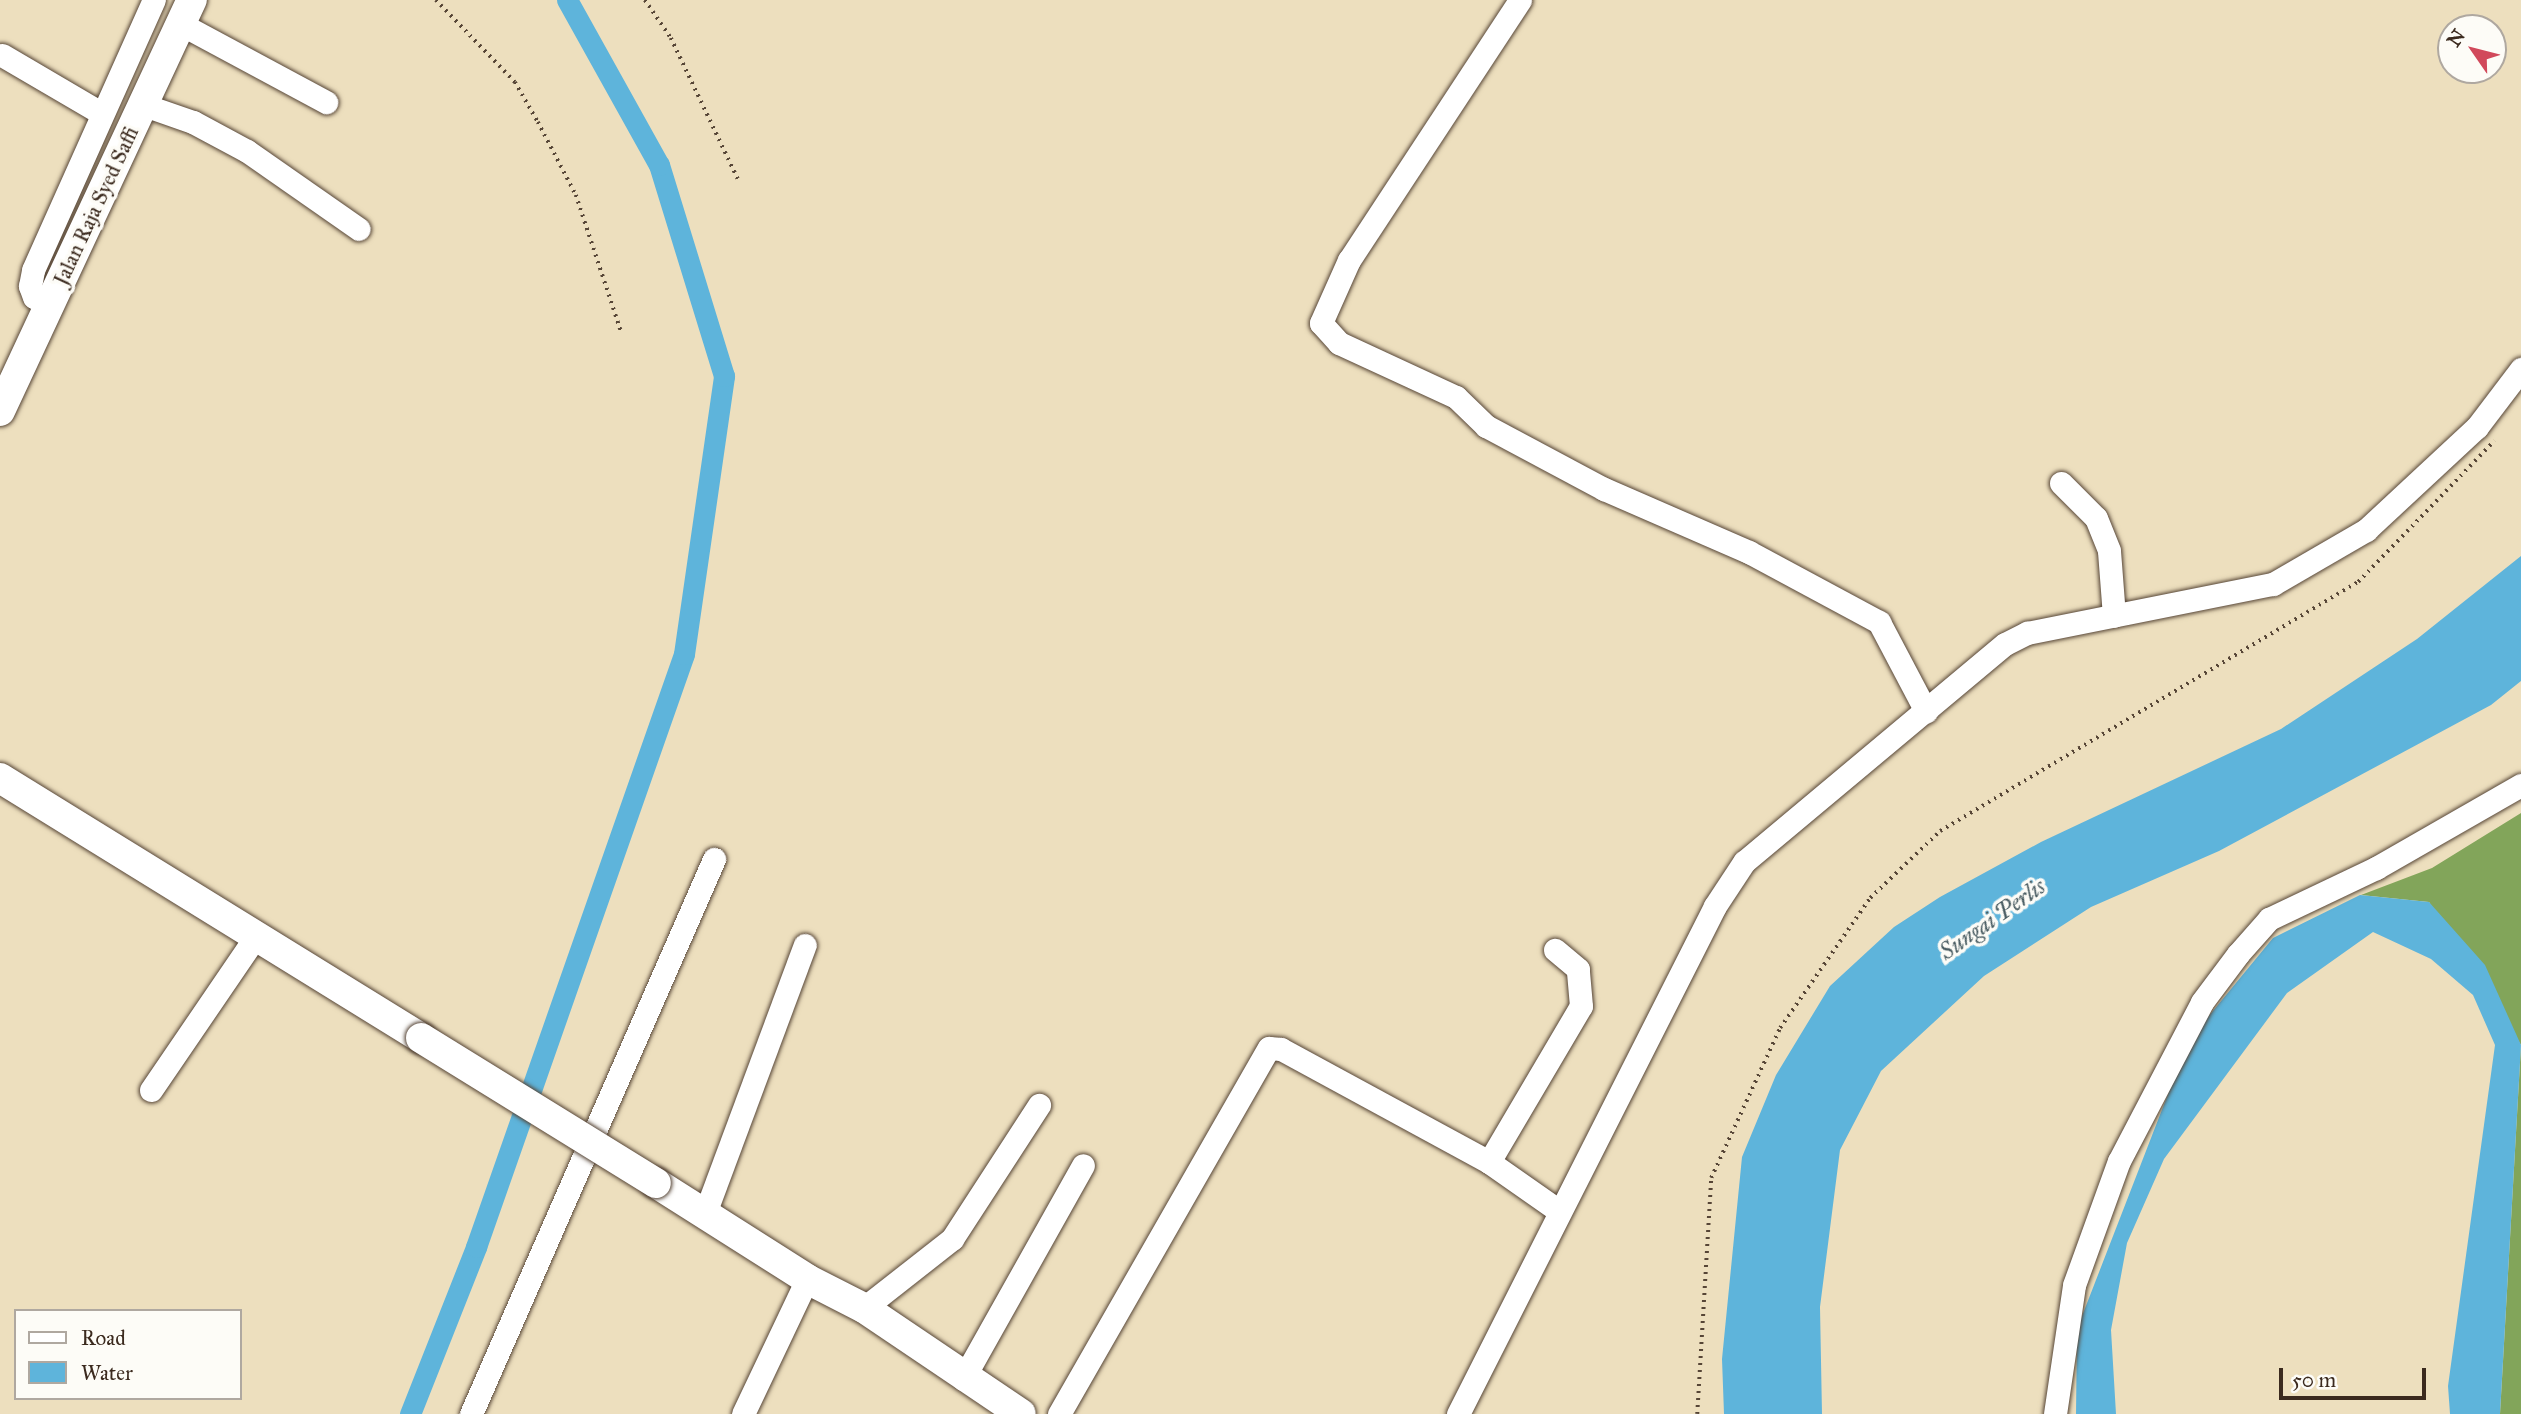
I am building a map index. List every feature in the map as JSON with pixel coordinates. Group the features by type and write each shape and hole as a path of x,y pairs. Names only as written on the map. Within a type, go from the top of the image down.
{"main road":[{"name":"Jalan Raja Syed Saffi","path":"0,411 186,12"},
{"path":"0,778 254,939 656,1183 704,1216 807,1279 864,1308 963,1379 1021,1414"}],"street":[{"path":"49,306 34,297 30,286 33,270 101,113 154,0"},
{"path":"1520,0 1349,260 1321,324 1339,343 1456,397 1486,426 1604,489 1749,552 1879,622 1926,711"},
{"path":"186,12 326,103"},
{"path":"2,55 101,113"},
{"path":"144,105 193,122 247,151 359,229"},
{"path":"1458,1414 1714,906 1744,862 2005,643 2027,633 2273,584 2366,530 2476,427 2521,369"},
{"path":"2061,484 2096,518 2109,551 2114,616"},
{"path":"2055,1414 2074,1285 2119,1161 2202,1002 2269,919 2376,868 2521,785"},
{"path":"471,1414 714,859"},
{"path":"151,1090 254,939"},
{"path":"704,1216 805,945"},
{"path":"1489,1162 1581,1006 1577,969 1555,950"},
{"path":"1059,1414 1269,1048 1281,1049 1489,1162 1559,1211"},
{"path":"864,1308 952,1239 1039,1105"},
{"path":"963,1379 1083,1165"},
{"path":"743,1414 807,1279"}],"path":[{"path":"436,0 515,82 538,121 576,195 621,331"},
{"path":"645,0 671,38 738,179"},
{"path":"1697,1414 1711,1178 1780,1028 1870,898 1940,831 2358,582 2478,463 2500,435"}],"green space":[{"path":"2521,813 2521,1045 2429,902 2361,895 2432,868"},
{"path":"2521,1045 2521,1414 2500,1414"}],"water":[{"name":"Sungai Perlis","path":"2521,556 2521,681 2491,705 2219,851 2091,907 1984,976 1881,1071 1840,1150 1820,1307 1822,1414 1724,1414 1722,1359 1742,1157 1776,1075 1830,986 1894,927 1940,897 2041,842 2281,729 2417,639"},
{"path":"2360,895 2429,902 2485,965 2521,1045 2500,1414 2450,1414 2448,1386 2495,1045 2473,995 2431,959 2373,932 2287,993 2164,1159 2127,1243 2111,1330 2116,1414 2076,1414 2077,1329 2189,1040 2273,938"}],"waterway":[{"path":"410,1414 476,1247 684,654 724,376 659,165 567,0"}]}
